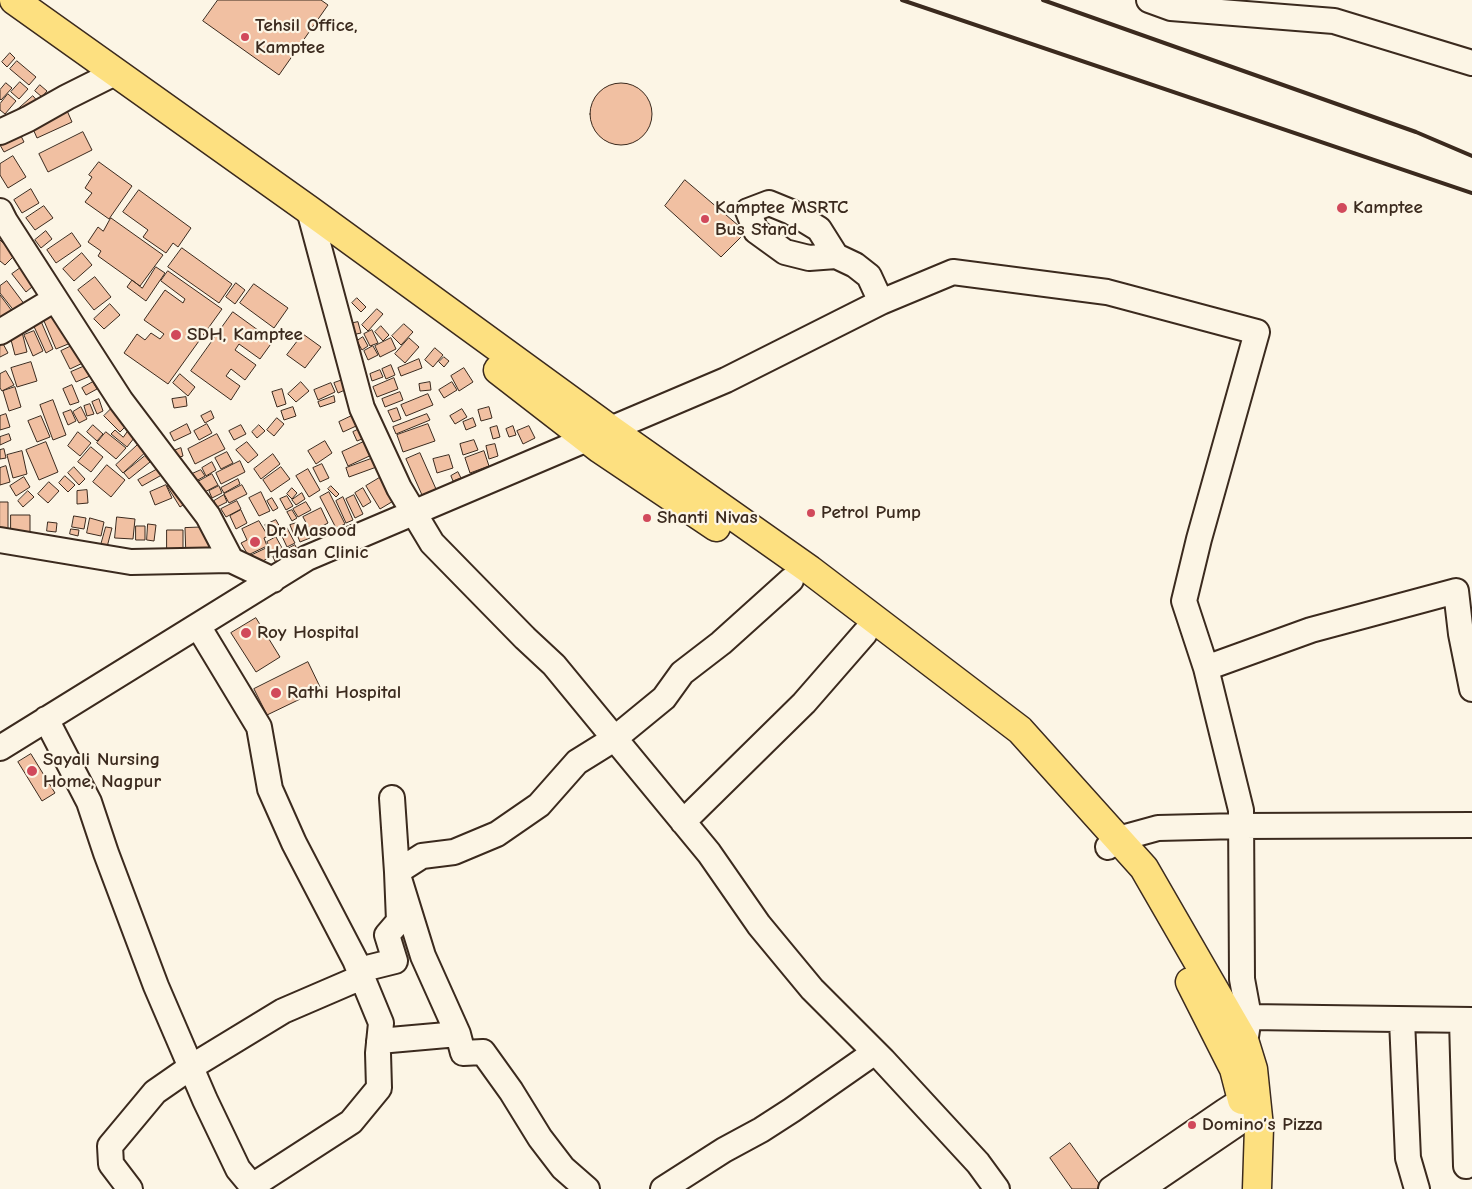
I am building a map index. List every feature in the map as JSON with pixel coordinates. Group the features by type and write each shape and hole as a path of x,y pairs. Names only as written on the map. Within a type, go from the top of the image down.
{"highway":[{"path":"14,0 108,76 312,222 599,434 1020,730 1113,843 1164,929 1234,1069 1259,1127 1257,1189"},
{"path":"0,14 108,76"},
{"path":"758,546 790,580 817,587 865,632 918,670 1012,746 1113,843 1144,868 1247,1030 1253,1069 1241,1189"}],"street":[{"path":"1149,0 1172,8 1334,20 1472,63"},
{"path":"0,132 108,76"},
{"path":"0,211 121,401 208,516 231,560"},
{"path":"312,222 362,408 399,488 432,543 554,665 708,853 759,924 812,989 875,1052 978,1163 997,1189"},
{"path":"836,256 855,265 869,276 881,302"},
{"path":"0,748 307,558 726,380 881,302 953,272 1107,292 1257,332 1199,539 1184,601 1206,668 1241,810 1242,979 1247,1030 1234,1069"},
{"path":"0,332 56,299"},
{"path":"0,540 131,562 231,560 273,580"},
{"path":"398,872 422,856 454,852 497,834 538,805 578,762 614,739 664,698 682,673 721,643 790,580"},
{"path":"1206,668 1311,630 1464,587 1462,634 1472,689"},
{"path":"46,719 89,802 156,986 191,1067 238,1169 251,1188 351,1122 378,1088 381,1023 361,973 329,907 294,843 270,789 259,727 198,626"},
{"path":"683,822 804,703 865,632"},
{"path":"130,1189 111,1164 110,1146 155,1092 191,1067 283,1011 361,973 396,961 387,935 399,921 398,872 392,798"},
{"path":"1113,843 1158,828 1472,825"},
{"path":"398,872 423,956 458,1034 463,1053 483,1052 511,1091 540,1138 563,1168 587,1189"},
{"path":"1247,1030 1402,1020 1467,1020 1466,1166"},
{"path":"1402,1020 1408,1158 1417,1189"},
{"path":"379,1041 458,1034"},
{"path":"664,1189 724,1150 762,1130 875,1052"},
{"path":"1111,1189 1225,1111 1249,1107"},
{"path":"1141,1189 1249,1107"}],"building":[{"path":"218,0 321,0 328,5 279,75 203,21"},
{"path":"10,53 15,58 7,67 2,62"},
{"path":"17,61 36,77 29,85 10,69"},
{"path":"20,82 28,89 19,99 11,92"},
{"path":"6,83 12,88 1,100 0,90"},
{"path":"615,83 627,83 643,92 650,102 652,114 650,126 643,136 627,145 615,145 604,140 595,131 590,120 590,108 595,97 604,88"},
{"path":"40,85 47,91 42,97 35,91"},
{"path":"8,94 16,101 5,114 0,110 0,104"},
{"path":"33,96 40,104 23,119 16,111"},
{"path":"65,106 72,122 37,138 30,122"},
{"path":"17,128 24,142 4,152 0,145 0,138"},
{"path":"83,132 92,150 48,172 39,154"},
{"path":"13,156 26,177 8,188 0,175 0,164"},
{"path":"99,162 132,186 109,219 85,202 92,193 85,188 92,177 89,175"},
{"name":"Kamptee MSRTC Bus Stand","path":"685,180 746,232 721,257 665,206"},
{"path":"31,189 39,203 22,213 14,200"},
{"path":"139,190 191,228 178,247 173,243 166,253 143,237 148,230 123,212"},
{"path":"44,206 53,218 35,230 26,218"},
{"path":"111,218 163,255 140,286 98,256 101,251 88,242 98,227 103,231"},
{"path":"46,231 52,239 41,248 35,240"},
{"path":"72,233 81,246 56,263 47,250"},
{"path":"0,240 15,255 5,265 0,261"},
{"path":"182,248 232,284 219,303 168,267"},
{"path":"82,253 92,265 74,281 63,269"},
{"path":"26,264 39,281 26,292 12,274"},
{"path":"156,267 165,273 146,301 127,287 132,280 142,288"},
{"path":"168,271 222,309 168,384 124,353 137,334 145,340 151,333 160,339 164,334 144,320 165,290 183,303 185,299 161,281"},
{"path":"95,277 111,297 94,310 78,290"},
{"path":"7,281 25,305 15,312 0,293 0,286"},
{"path":"236,283 245,290 235,304 226,297"},
{"path":"254,284 288,308 274,328 240,303"},
{"path":"0,295 12,311 0,318"},
{"path":"357,298 366,307 361,312 352,303"},
{"path":"110,304 120,315 104,329 94,319"},
{"path":"57,307 73,342 56,349 41,314"},
{"path":"377,309 383,314 368,331 362,325"},
{"path":"233,312 273,341 260,359 239,344 235,350 256,365 245,380 231,369 226,376 240,386 231,400 191,371"},
{"path":"40,319 53,349 46,353 32,322"},
{"path":"358,322 361,333 352,335 349,324"},
{"path":"404,324 413,332 401,345 392,336"},
{"path":"381,326 389,335 383,341 375,332"},
{"path":"372,330 378,343 370,346 364,334"},
{"path":"34,331 43,351 33,356 24,335"},
{"path":"22,332 27,352 15,355 10,336"},
{"path":"303,334 321,347 305,368 287,355"},
{"path":"363,337 368,346 362,350 357,341"},
{"path":"0,338 8,353 0,357"},
{"path":"391,338 396,349 380,357 375,346"},
{"path":"409,338 419,347 405,363 395,354"},
{"path":"78,343 87,361 70,369 61,351"},
{"path":"373,346 378,355 368,360 364,351"},
{"path":"435,348 443,355 433,367 425,360"},
{"path":"444,357 449,361 444,367 439,362"},
{"path":"419,359 422,368 401,376 398,368"},
{"path":"31,362 37,381 17,387 11,368"},
{"path":"391,365 395,375 386,379 382,369"},
{"path":"85,366 90,376 76,382 71,372"},
{"path":"464,368 473,382 459,391 451,376"},
{"path":"380,370 383,377 372,381 370,374"},
{"path":"6,371 14,385 2,391 0,388 0,374"},
{"path":"180,374 195,387 188,396 173,383"},
{"path":"348,378 352,387 338,393 334,383"},
{"path":"394,378 398,389 377,397 373,387"},
{"path":"93,382 97,389 86,395 82,388"},
{"path":"301,382 309,391 296,402 288,394"},
{"path":"430,382 431,390 420,391 419,384"},
{"path":"452,382 457,390 444,398 439,390"},
{"path":"331,383 335,392 318,400 314,390"},
{"path":"72,385 79,402 70,405 63,389"},
{"path":"15,387 21,407 9,411 3,391"},
{"path":"282,389 286,404 277,407 272,392"},
{"path":"400,392 403,400 385,407 382,399"},
{"path":"428,394 433,405 406,416 401,405"},
{"path":"334,396 335,402 320,407 318,402"},
{"path":"186,397 187,406 174,408 172,399"},
{"path":"99,399 103,411 97,414 92,402"},
{"path":"53,400 66,435 53,440 40,405"},
{"path":"90,404 94,414 87,416 84,406"},
{"path":"114,406 130,422 120,432 104,416"},
{"path":"81,407 87,419 79,423 73,412"},
{"path":"293,407 296,416 284,420 281,411"},
{"path":"489,407 492,418 481,421 478,410"},
{"path":"397,408 401,419 393,422 388,411"},
{"path":"462,409 467,417 455,424 450,416"},
{"path":"71,410 76,421 68,425 63,413"},
{"path":"211,411 214,418 205,423 201,416"},
{"path":"360,412 365,422 343,432 339,422"},
{"path":"6,414 10,427 0,430 0,416"},
{"path":"427,414 430,420 396,434 393,427"},
{"path":"41,416 50,437 37,442 28,421"},
{"path":"277,418 284,424 274,436 267,430"},
{"path":"473,418 476,426 466,430 463,422"},
{"path":"187,424 191,433 174,441 170,433"},
{"path":"207,424 212,433 199,440 194,431"},
{"path":"428,424 435,441 403,452 397,435"},
{"path":"93,425 103,434 97,441 87,432"},
{"path":"241,425 246,434 234,440 229,431"},
{"path":"259,425 265,431 257,438 252,432"},
{"path":"368,425 372,435 357,441 353,432"},
{"path":"497,426 500,437 493,439 490,428"},
{"path":"513,426 516,435 509,437 506,429"},
{"path":"529,426 535,438 523,444 517,431"},
{"path":"131,427 138,433 127,447 111,434 115,430 123,437"},
{"path":"78,432 91,443 80,456 68,446"},
{"path":"106,432 126,448 116,459 97,443"},
{"path":"9,434 11,440 0,445 0,437"},
{"path":"217,434 225,449 195,464 188,449"},
{"path":"372,438 378,452 348,466 342,452"},
{"path":"143,440 150,448 123,473 116,465"},
{"path":"474,440 478,450 463,455 460,444"},
{"path":"325,441 332,453 316,464 308,451"},
{"path":"46,442 58,472 39,480 26,450"},
{"path":"247,442 258,455 248,463 236,450"},
{"path":"495,444 498,456 489,459 486,446"},
{"path":"91,447 103,457 91,472 78,462"},
{"path":"181,448 183,456 174,459 171,452"},
{"path":"4,449 6,458 0,459 0,450"},
{"path":"22,451 27,474 13,478 7,455"},
{"path":"484,451 489,466 470,473 465,458"},
{"path":"227,452 233,463 221,469 215,458"},
{"path":"420,453 436,489 422,495 406,459"},
{"path":"273,454 280,464 261,479 254,469"},
{"path":"449,455 453,468 437,473 433,459"},
{"path":"145,456 150,462 129,479 124,473"},
{"path":"379,456 382,465 349,477 346,468"},
{"path":"240,461 245,472 221,484 216,473"},
{"path":"212,462 216,470 206,476 202,468"},
{"path":"322,464 329,478 320,482 313,468"},
{"path":"107,465 125,480 111,497 93,482"},
{"path":"6,466 10,482 0,485 0,468"},
{"path":"163,466 167,472 142,486 138,480"},
{"path":"74,467 85,479 79,485 68,473"},
{"path":"281,467 290,479 271,492 263,480"},
{"path":"308,469 320,490 309,497 296,476"},
{"path":"201,470 205,476 196,481 192,474"},
{"path":"458,472 461,478 453,481 451,476"},
{"path":"212,474 218,485 199,495 194,484"},
{"path":"386,474 400,497 380,509 366,486"},
{"path":"65,476 75,485 68,492 59,483"},
{"path":"24,477 30,487 16,496 10,486"},
{"path":"238,479 240,484 224,493 221,488"},
{"path":"176,480 189,501 180,507 167,486"},
{"path":"49,482 59,491 48,503 38,494"},
{"path":"166,485 172,498 155,505 150,492"},
{"path":"242,485 247,494 229,503 224,494"},
{"path":"219,486 222,493 212,498 209,491"},
{"path":"331,486 339,494 336,497 328,489"},
{"path":"292,488 297,493 292,499 287,494"},
{"path":"363,488 371,502 363,507 355,493"},
{"path":"87,490 88,503 77,504 77,491"},
{"path":"28,491 34,497 23,507 18,501"},
{"path":"261,492 270,511 259,516 249,498"},
{"path":"329,492 345,524 336,528 320,497"},
{"path":"302,493 305,499 296,505 292,500"},
{"path":"224,495 227,502 217,507 214,501"},
{"path":"354,495 363,514 355,518 346,499"},
{"path":"287,496 293,506 286,510 280,499"},
{"path":"343,497 353,520 346,523 336,501"},
{"path":"272,498 278,508 273,511 267,501"},
{"path":"237,501 241,509 226,517 221,509"},
{"path":"0,502 8,502 8,532 0,532"},
{"path":"306,502 311,510 298,517 293,509"},
{"path":"321,508 328,523 311,532 303,517"},
{"path":"241,510 247,523 236,529 230,516"},
{"path":"292,510 297,518 292,521 287,512"},
{"path":"11,515 30,515 30,532 11,532"},
{"path":"74,516 86,518 84,529 72,527"},
{"path":"117,517 135,519 133,539 115,538"},
{"path":"90,518 104,522 101,536 87,533"},
{"path":"276,520 281,529 270,534 265,525"},
{"path":"259,521 268,536 264,538 267,546 248,555 241,543 247,540 242,529"},
{"path":"48,522 57,523 56,532 47,531"},
{"path":"297,523 300,532 294,535 290,525"},
{"path":"148,524 156,525 154,541 147,540"},
{"path":"136,526 145,526 145,540 136,540"},
{"path":"106,527 112,528 107,547 101,545"},
{"path":"212,527 214,556 186,558 185,528"},
{"path":"287,528 295,543 287,547 280,532"},
{"path":"71,529 79,530 78,536 70,534"},
{"path":"167,530 183,530 183,558 167,557"},
{"path":"307,532 310,538 300,542 298,537"},
{"path":"276,537 282,548 273,553 267,542"},
{"path":"295,545 300,555 278,567 273,557"},
{"path":"267,548 271,557 254,565 250,556"},
{"path":"256,618 280,657 256,672 231,633"},
{"path":"308,662 321,689 267,715 254,689"},
{"path":"31,754 55,793 42,801 18,762"},
{"path":"1070,1143 1103,1189 1072,1189 1050,1158"}],"railway":[{"path":"902,0 1472,193"},
{"path":"1043,0 1416,132 1472,156"}],"place":[{"name":"Tehsil Office, Kamptee","path":"245,37"},
{"name":"Kamptee","path":"1342,208"},
{"name":"Kamptee MSRTC Bus Stand","path":"705,219"},
{"name":"SDH, Kamptee","path":"176,335"},
{"name":"Petrol Pump","path":"811,513"},
{"name":"Shanti Nivas","path":"647,518"},
{"name":"Dr. Masood Hasan Clinic","path":"255,542"},
{"name":"Roy Hospital","path":"246,633"},
{"name":"Rathi Hospital","path":"276,693"},
{"name":"Sayali Nursing Home, Nagpur","path":"32,771"},
{"name":"Domino’s Pizza","path":"1192,1125"}]}
